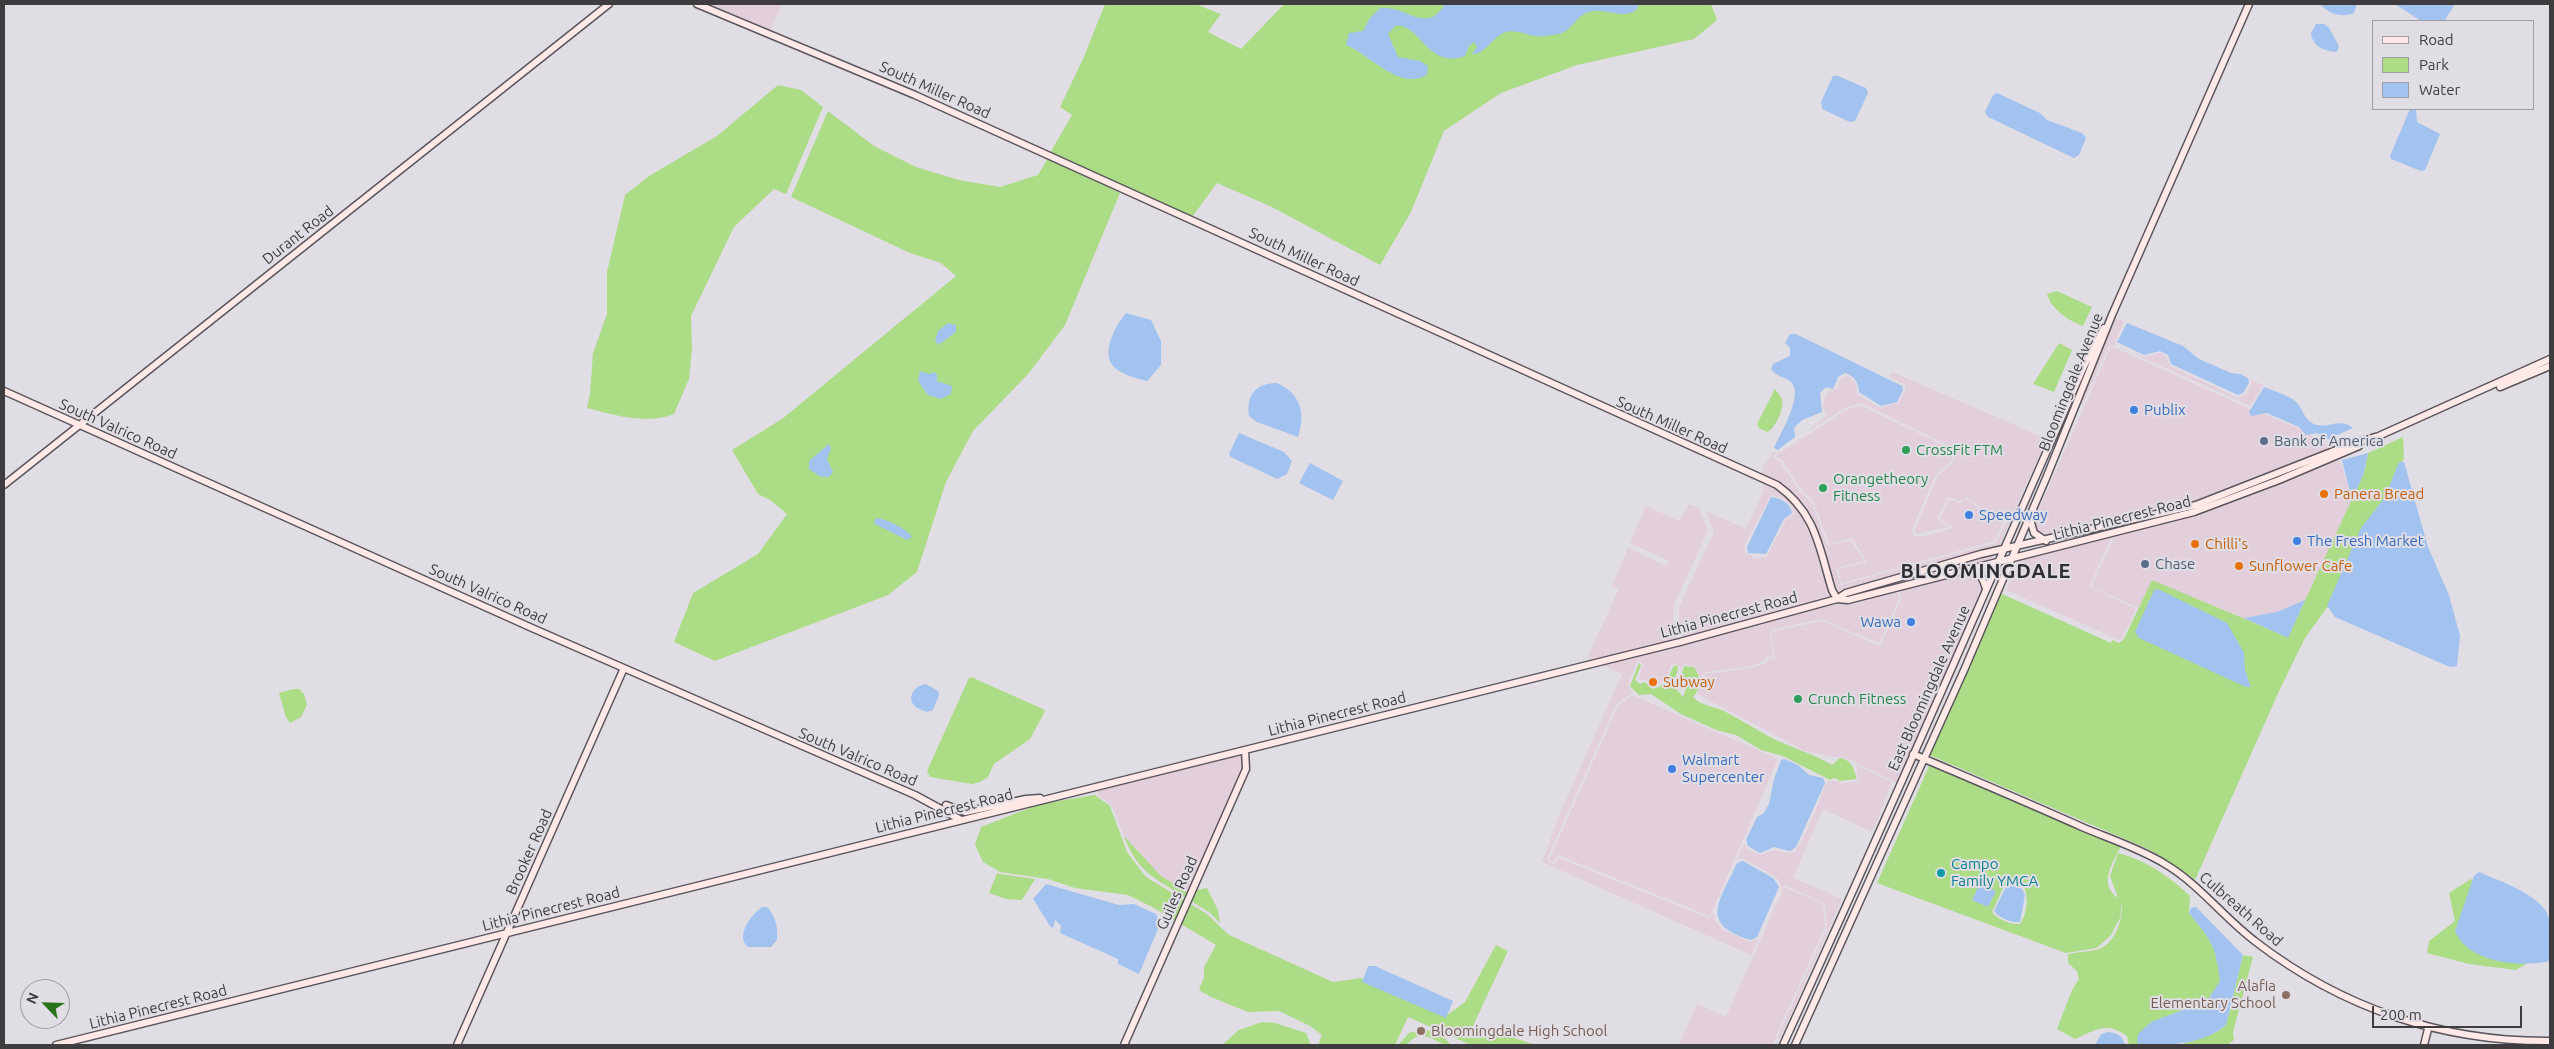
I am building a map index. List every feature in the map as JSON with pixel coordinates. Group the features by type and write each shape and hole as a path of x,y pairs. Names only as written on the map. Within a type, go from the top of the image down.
{"main road":[{"name":"Durant Road","path":"4,485 609,4"},
{"name":"South Miller Road","path":"697,4 915,95 1777,485 1792,496 1811,520 1831,589 1837,599"},
{"name":"Bloomingdale Avenue","path":"1925,759 2030,517 2112,315 2249,4"},
{"name":"East Bloomingdale Avenue","path":"1783,1045 1873,849 1912,754 1986,591 2084,366 2112,315"},
{"name":"Lithia Pinecrest Road","path":"1837,599 1848,600 1999,560 2194,512 2279,480 2550,360"},
{"name":"Lithia Pinecrest Road","path":"2431,414 2550,366"},
{"name":"South Valrico Road","path":"4,391 624,668 915,795 961,820"},
{"name":"Lithia Pinecrest Road","path":"56,1045 1680,642 1837,599 1846,593 2003,550 2196,505 2349,445 2375,438"},
{"path":"2030,517 2032,529 2046,541"},
{"path":"1967,569 1976,571 1982,576 1986,591"},
{"name":"Brooker Road","path":"457,1045 624,668"},
{"name":"Guiles Road","path":"1124,1045 1246,770 1245,750"},
{"path":"1912,754 1925,759"},
{"name":"East Bloomingdale Avenue","path":"1795,1045 1925,759"},
{"name":"Culbreath Road","path":"1925,759 2149,855 2186,877 2256,942 2295,970 2328,990 2362,1006 2428,1029 2483,1038 2550,1041"},
{"path":"915,795 963,812 1026,798 1046,799"},
{"path":"2424,1045 2428,1029"}],"shaded area":[{"path":"704,4 782,4 770,31"},
{"path":"2114,317 2124,322 2115,341 2117,346 2109,345 2082,405 2079,404"},
{"path":"2111,346 2248,408 2301,429 2324,443 2342,465 2352,500 2305,600 2277,612 2244,618 2152,581 2139,608 2091,587 2125,514 2045,535 2038,533 2034,528 2034,520"},
{"path":"2128,351 2144,357 2160,353 2166,356 2170,366 2238,398 2246,395 2251,384 2250,380 2263,385 2250,406"},
{"path":"1892,372 2047,439 1998,548 1837,595 1813,518 1794,494 1762,474 1763,467 1774,451 1776,452 1773,457 1780,462 1799,490 1812,503 1827,545 1851,541 1864,561 1836,568 1841,585 1995,543 2007,521 1988,513 1966,497 1960,501 1948,497 1937,518 1949,527 1915,534 1915,529 1938,475 1952,464 1957,450 1862,403 1847,407 1808,431 1827,415 1823,407 1824,400 1830,390 1838,389 1840,379 1846,375 1856,383 1857,394 1880,408 1898,403 1906,389 1904,384 1890,377"},
{"path":"1862,406 1955,451 1950,463 1936,474 1912,529 1913,536 1926,536 1953,528 1940,518 1949,499 1961,504 1965,498 1987,515 2004,520 1994,541 1842,583 1838,569 1867,562 1852,538 1829,544 1814,502 1801,489 1782,460 1775,456 1848,409"},
{"path":"1762,480 1790,498 1812,530 1832,597 1683,639 1679,620 1679,607 1714,532 1706,511 1746,529 1764,490","holes":["1771,495 1783,498 1792,506 1794,514 1786,520 1767,556 1753,559 1752,556 1746,554 1744,546"]},
{"path":"1689,504 1699,508 1708,530 1674,605 1673,620 1677,641 1593,661 1589,659 1588,656 1619,589 1612,586 1628,548 1666,566 1669,561 1630,543 1646,506 1680,521"},
{"path":"2112,536 2089,587 2136,609 2122,638 2119,640 2006,590 2019,559"},
{"path":"1995,554 1993,559 1845,597 1922,574"},
{"path":"1970,572 1977,574 1984,588 1898,783 1850,760 1805,751 1697,694 1706,674 1752,668 1766,663 1768,659 1775,658 1771,632 1822,621 1880,646 1901,600 1900,590"},
{"path":"1897,592 1899,599 1879,643 1821,619 1770,630 1773,656 1766,657 1764,661 1751,666 1705,672 1701,678 1695,666 1685,664 1681,668 1676,663 1671,665 1667,676 1656,686 1653,686 1646,680 1638,679 1644,665 1637,661 1628,685 1632,692 1616,705 1547,859 1555,865 1559,858 1709,918 1714,912 1715,920 1723,930 1750,942 1758,939 1751,955 1542,862 1559,816 1622,674 1601,664 1683,645 1835,602 1849,603"},
{"path":"1632,695 1778,759 1710,916 1558,855 1555,862 1549,860 1618,706"},
{"path":"1242,753 1243,768 1189,891 1186,892 1160,875 1124,836 1112,806 1098,794 1098,789"},
{"path":"1856,765 1892,782 1872,832 1823,809 1793,878 1842,899 1780,1039 1777,1038 1827,928 1825,904 1785,885 1781,888 1779,880 1774,876 1744,859 1737,859 1744,844 1749,850 1760,855 1775,850 1787,853 1795,852 1807,831 1827,781 1837,781 1840,784 1858,781"},
{"path":"1784,887 1823,904 1825,927 1772,1045 1679,1045 1697,1004 1726,1017"}],"green space":[{"path":"1105,4 1195,4 1221,14 1208,32 1241,49 1284,4 1711,4 1717,20 1694,39 1577,65 1501,93 1444,131 1411,212 1380,265 1272,207 1217,183 1192,217 1050,153 1072,115 1060,107 1083,59"},
{"path":"778,85 801,90 823,107 786,194 774,189 734,227 691,316 692,348 689,379 674,414 653,419 642,419 619,416 587,408 593,353 607,314 607,272 625,195 649,176 717,136"},
{"path":"828,111 874,146 916,167 959,180 1000,187 1038,175 1048,158 1120,193 1065,325 1029,373 973,431 946,482 917,572 888,595 715,661 674,642 693,593 758,554 787,514 770,500 758,494 732,450 782,419 956,276 941,263 910,253 791,197"},
{"path":"2057,291 2092,307 2083,326 2067,318 2052,305 2047,294"},
{"path":"2059,343 2072,350 2054,392 2033,384"},
{"path":"1775,389 1781,399 1782,408 1776,423 1767,432 1759,428 1757,424"},
{"path":"2403,437 2404,458 2328,606 2305,638 2280,689 2195,880 2146,848 1927,754 2000,593 2111,643 2112,640 2119,643 2124,639 2152,580 2288,637 2364,473 2368,453"},
{"path":"1639,663 1641,665 1635,680 1640,684 1645,682 1652,689 1662,684 1668,678 1673,667 1677,665 1678,669 1673,685 1683,697 1687,686 1682,672 1683,669 1685,666 1694,667 1700,679 1698,690 1693,697 1696,700 1724,711 1768,736 1832,765 1840,758 1844,759 1852,766 1857,779 1839,781 1833,778 1830,780 1783,756 1761,750 1736,735 1716,730 1681,714 1651,694 1639,695 1630,686"},
{"path":"971,677 1045,711 1030,739 994,764 988,777 980,782 972,784 930,777 927,771"},
{"path":"299,689 304,694 307,705 301,717 290,723 286,717 279,693"},
{"path":"1930,764 2121,846 2111,865 2108,879 2112,892 2118,898 2110,876 2118,853 2148,865 2174,882 2190,896 2189,913 2211,940 2217,952 2220,982 2207,1001 2151,1022 2137,1042 2141,1045 2129,1045 2127,1036 2120,1031 2107,1028 2095,1030 2075,1039 2057,1029 2072,990 2079,979 2077,971 2068,963 2068,954 2096,950 2108,943 2119,924 2122,909 2122,902 2120,918 2111,935 2097,948 2066,953 1877,883","holes":["2010,883 2024,887 2026,906 2020,924 2012,924 1992,912 2004,886"]},
{"path":"1095,795 1110,806 1127,852 1146,877 1207,914 1229,935 1333,982 1361,978 1446,1016 1465,1002 1496,945 1508,951 1472,1028 1505,1035 1536,1045 1471,1045 1408,1017 1395,1045 1318,1045 1322,1035 1310,1026 1279,1011 1248,1012 1199,990 1204,977 1204,967 1216,945 1154,908 1128,895 1075,888 1048,879 1000,872 983,862 975,845 981,827 1040,804"},
{"path":"1124,836 1160,875 1186,892 1189,891 1186,898 1157,880 1141,866 1129,848"},
{"path":"997,873 1035,879 1022,900 1006,899 989,893"},
{"path":"2471,879 2522,911 2545,952 2516,970 2469,964 2427,953 2429,941 2455,921 2449,893"},
{"path":"1207,888 1218,910 1220,923 1209,912 1191,901 1196,890"},
{"path":"2243,955 2253,957 2233,1032 2234,1040 2227,1045 2180,1045 2219,1031 2226,1025"},
{"path":"1262,1022 1275,1023 1306,1033 1311,1045 1222,1045 1239,1030"},
{"path":"1423,1029 1441,1034 1451,1045 1429,1037 1419,1036 1406,1045 1398,1045 1409,1033"}],"water":[{"path":"1445,4 1639,4 1637,9 1626,14 1601,11 1589,12 1581,16 1567,30 1559,34 1539,36 1506,32 1477,54 1472,54 1477,47 1474,42 1469,46 1465,56 1452,59 1442,57 1433,52 1412,31 1404,27 1395,26 1388,34 1398,57 1420,61 1428,66 1427,75 1417,79 1406,78 1385,70 1346,45 1349,33 1363,31 1370,18 1380,8 1389,8 1423,18 1430,18 1438,13"},
{"path":"2320,4 2357,4 2354,13 2340,15 2331,13"},
{"path":"2395,4 2455,4 2445,20 2419,20"},
{"path":"2316,24 2324,24 2329,28 2339,46 2337,52 2328,51 2314,42 2311,33"},
{"path":"1833,76 1838,76 1866,88 1868,93 1855,121 1850,122 1822,109 1821,102"},
{"path":"1997,93 2040,113 2047,120 2082,133 2086,138 2079,155 2074,158 1988,117 1985,112 1993,95"},
{"path":"2410,110 2416,110 2417,122 2440,134 2425,170 2421,171 2391,159 2390,156"},
{"path":"1126,313 1151,320 1161,341 1161,365 1147,381 1121,372 1110,361 1109,347 1111,339"},
{"path":"948,323 956,325 956,332 938,345 935,340 938,331"},
{"path":"2127,323 2183,346 2199,359 2231,373 2240,374 2248,378 2249,383 2243,393 2238,395 2171,364 2168,355 2160,351 2144,355 2117,342"},
{"path":"1790,334 1796,334 1902,386 1903,390 1897,402 1881,406 1859,392 1855,380 1845,373 1838,377 1833,389 1826,387 1820,393 1822,412 1802,420 1794,428 1795,437 1778,450 1774,448 1790,415 1795,396 1791,382 1775,374 1771,369 1773,364 1790,356 1790,348 1785,343"},
{"path":"920,371 937,374 937,381 952,386 951,394 941,399 928,395 918,381"},
{"path":"1277,383 1292,393 1300,406 1301,420 1298,437 1257,422 1249,416 1249,402 1254,392 1263,385"},
{"path":"2264,387 2293,400 2312,423 2322,425 2343,423 2353,428 2328,439 2317,433 2306,435 2299,427 2267,413 2251,416 2249,412"},
{"path":"1239,433 1284,452 1292,461 1287,474 1277,479 1231,457 1229,454"},
{"path":"829,444 831,448 827,459 833,472 829,477 821,477 809,469 809,461"},
{"path":"2368,453 2364,473 2352,500 2342,460"},
{"path":"2399,462 2404,462 2428,547 2449,595 2460,636 2457,666 2450,667 2335,617 2327,606 2361,528 2385,497"},
{"path":"1310,463 1343,481 1333,500 1299,483"},
{"path":"1771,497 1785,502 1790,506 1792,513 1784,519 1766,554 1748,553 1747,547"},
{"path":"876,518 896,525 912,537 907,540 877,525 874,523"},
{"path":"2158,589 2227,623 2244,653 2245,670 2251,687 2246,687 2139,638 2135,632 2154,590"},
{"path":"2305,600 2288,638 2244,618 2277,612"},
{"path":"926,684 938,691 939,695 933,710 927,712 916,707 911,700 915,689"},
{"path":"1784,759 1798,765 1809,775 1823,778 1825,783 1796,847 1790,851 1774,847 1760,853 1748,846 1746,840 1757,817 1764,813 1769,804 1774,779 1781,760"},
{"path":"1743,861 1773,878 1779,887 1757,937 1751,940 1734,934 1724,926 1719,918 1718,909 1720,899 1737,863"},
{"path":"2479,872 2521,891 2540,904 2547,913 2550,922 2550,961 2525,964 2496,961 2471,950 2462,942 2455,931 2474,876"},
{"path":"1980,883 1996,891 1988,907 1972,900"},
{"path":"1046,884 1119,905 1134,904 1156,914 1160,924 1139,974 1118,964 1118,959 1060,933 1061,926 1055,920 1053,928 1050,926 1033,899"},
{"path":"2010,885 2022,889 2025,895 2020,922 2006,920 1994,911 2006,887"},
{"path":"762,907 767,907 774,918 777,927 777,940 771,947 748,947 743,937 746,926 753,915"},
{"path":"2196,907 2243,955 2226,1025 2217,1032 2197,1040 2175,1044 2141,1045 2137,1042 2138,1034 2151,1022 2207,1001 2220,981 2214,950 2203,931 2189,913 2191,908"},
{"path":"1368,966 1375,966 1453,1001 1446,1018 1362,982"},
{"path":"2108,1032 2119,1035 2125,1045 2095,1045 2101,1034"}],"place":[{"name":"Publix","path":"2134,410"},
{"name":"Bank of America","path":"2264,441"},
{"name":"CrossFit FTM","path":"1906,450"},
{"name":"Orangetheory Fitness","path":"1823,488"},
{"name":"Panera Bread","path":"2324,494"},
{"name":"Speedway","path":"1969,515"},
{"name":"The Fresh Market","path":"2297,541"},
{"name":"Chilli's","path":"2195,544"},
{"name":"Chase","path":"2145,564"},
{"name":"Sunflower Cafe","path":"2239,566"},
{"name":"Wawa","path":"1911,622"},
{"name":"Subway","path":"1653,682"},
{"name":"Crunch Fitness","path":"1798,699"},
{"name":"Walmart Supercenter","path":"1672,769"},
{"name":"Campo Family YMCA","path":"1941,873"},
{"name":"Alafia Elementary School","path":"2286,995"},
{"name":"Bloomingdale High School","path":"1421,1031"}],"district":[{"name":"BLOOMINGDALE","path":"1986,571"}]}
